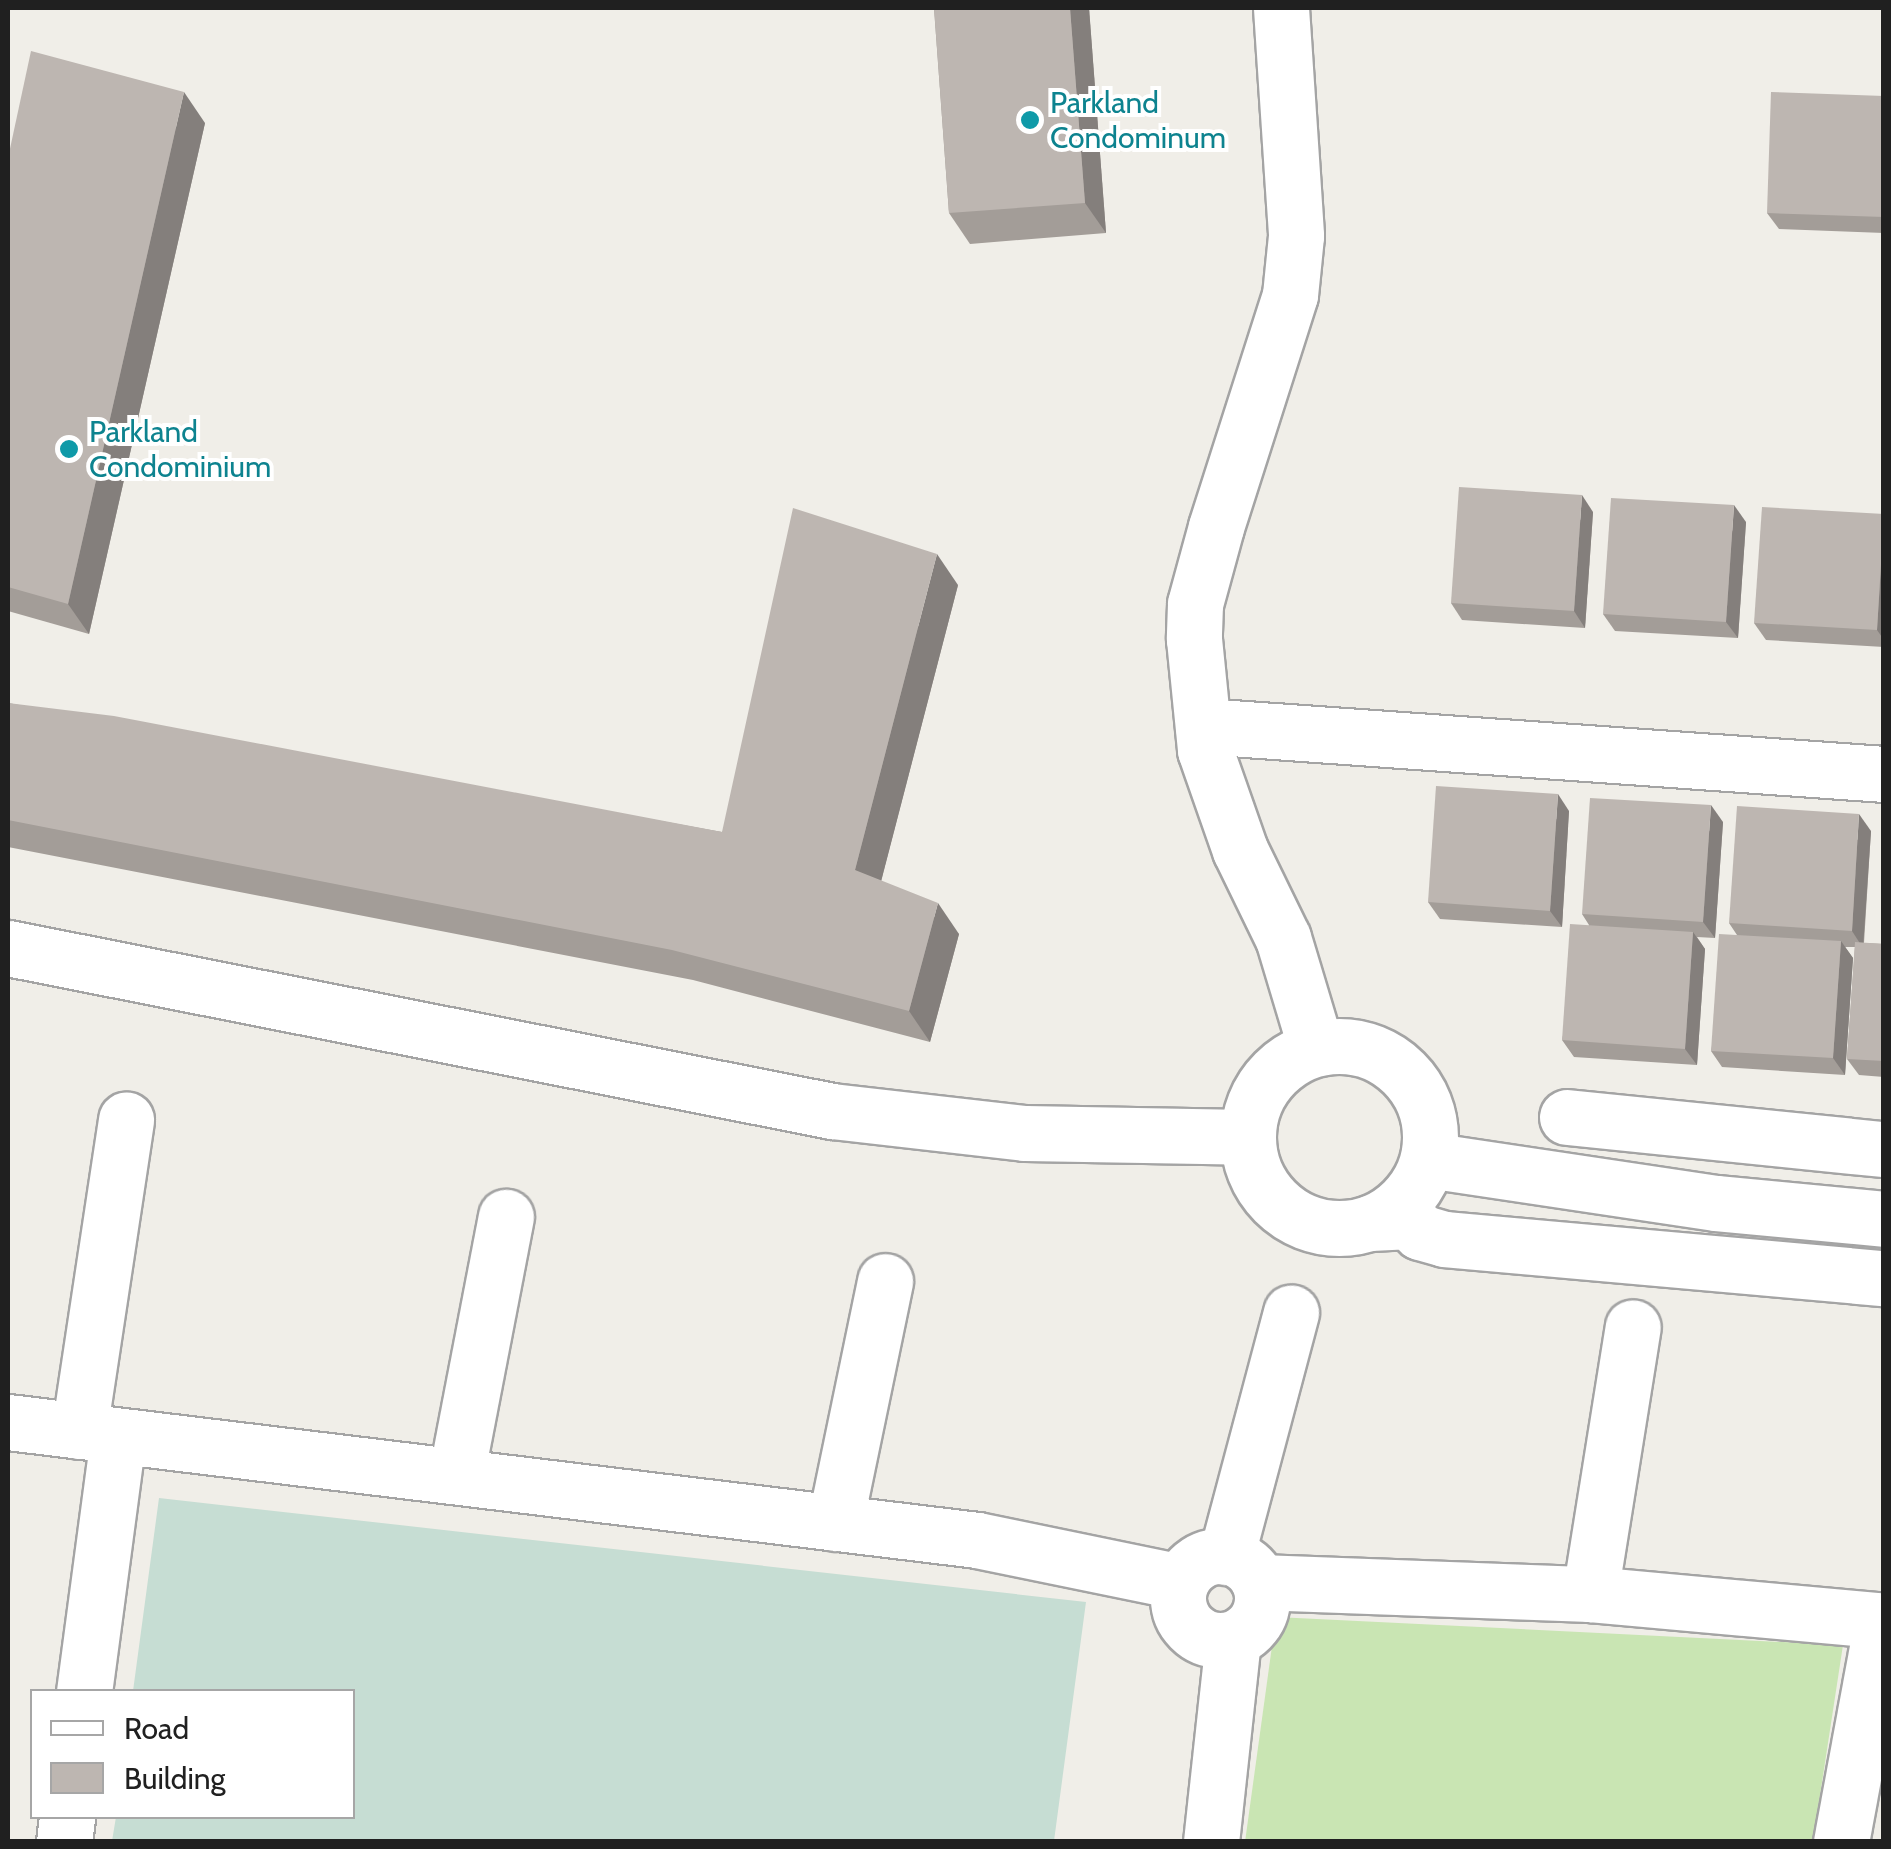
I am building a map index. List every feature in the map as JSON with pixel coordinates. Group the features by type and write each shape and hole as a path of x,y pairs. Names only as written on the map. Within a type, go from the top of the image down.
{"street":[{"path":"1282,8 1296,236 1290,295 1194,604 1203,726 1220,798 1284,938 1316,1048"},
{"path":"1203,726 1884,774"},
{"path":"8,948 832,1111 1025,1134 1247,1138"},
{"path":"1370,1223 1416,1186 1428,1160 1427,1106 1414,1082 1369,1050 1316,1048 1288,1061 1266,1082 1252,1108 1247,1138 1266,1192 1286,1212 1342,1228 1411,1221 1444,1240 1884,1278"},
{"path":"1566,1117 1884,1148"},
{"path":"84,1689 98,1433 126,1120"},
{"path":"1428,1160 1716,1203 1884,1219"},
{"path":"456,1476 506,1218"},
{"path":"835,1523 884,1280"},
{"path":"1222,1574 1256,1622 1232,1640 1206,1638 1185,1622 1222,1574 1290,1312"},
{"path":"1590,1594 1634,1327"},
{"path":"8,1422 978,1540 1222,1574 1590,1594 1883,1621 1841,1842"},
{"path":"1211,1842 1232,1640"}],"green space":[{"path":"159,1498 1086,1602 1054,1841 112,1841 116,1819 355,1819 355,1689 133,1689"},
{"path":"1276,1617 1843,1645 1813,1841 1245,1842"}],"building":[{"name":"Parkland Condominum","path":"934,8 1070,8 1085,203 949,213"},
{"name":"Parkland Condominium","path":"31,51 184,92 68,604 8,587 8,158"},
{"path":"1771,92 1884,96 1884,217 1767,213"},
{"path":"1459,487 1582,495 1574,611 1451,603"},
{"path":"1611,498 1734,505 1726,622 1603,614"},
{"path":"1762,507 1884,514 1877,630 1754,623"},
{"path":"793,508 937,554 855,870 938,903 909,1011 672,950 8,820 8,703 114,716 722,832"},
{"path":"1436,786 1558,794 1550,911 1428,902"},
{"path":"1590,798 1711,805 1703,922 1582,914"},
{"path":"1737,806 1859,814 1852,931 1729,923"},
{"path":"1570,924 1693,932 1685,1049 1562,1040"},
{"path":"1719,934 1841,941 1833,1058 1711,1051"},
{"path":"1855,942 1884,944 1884,1061 1847,1059"}],"place":[{"name":"Parkland Condominum","path":"1030,120"},
{"name":"Parkland Condominium","path":"69,449"}]}
